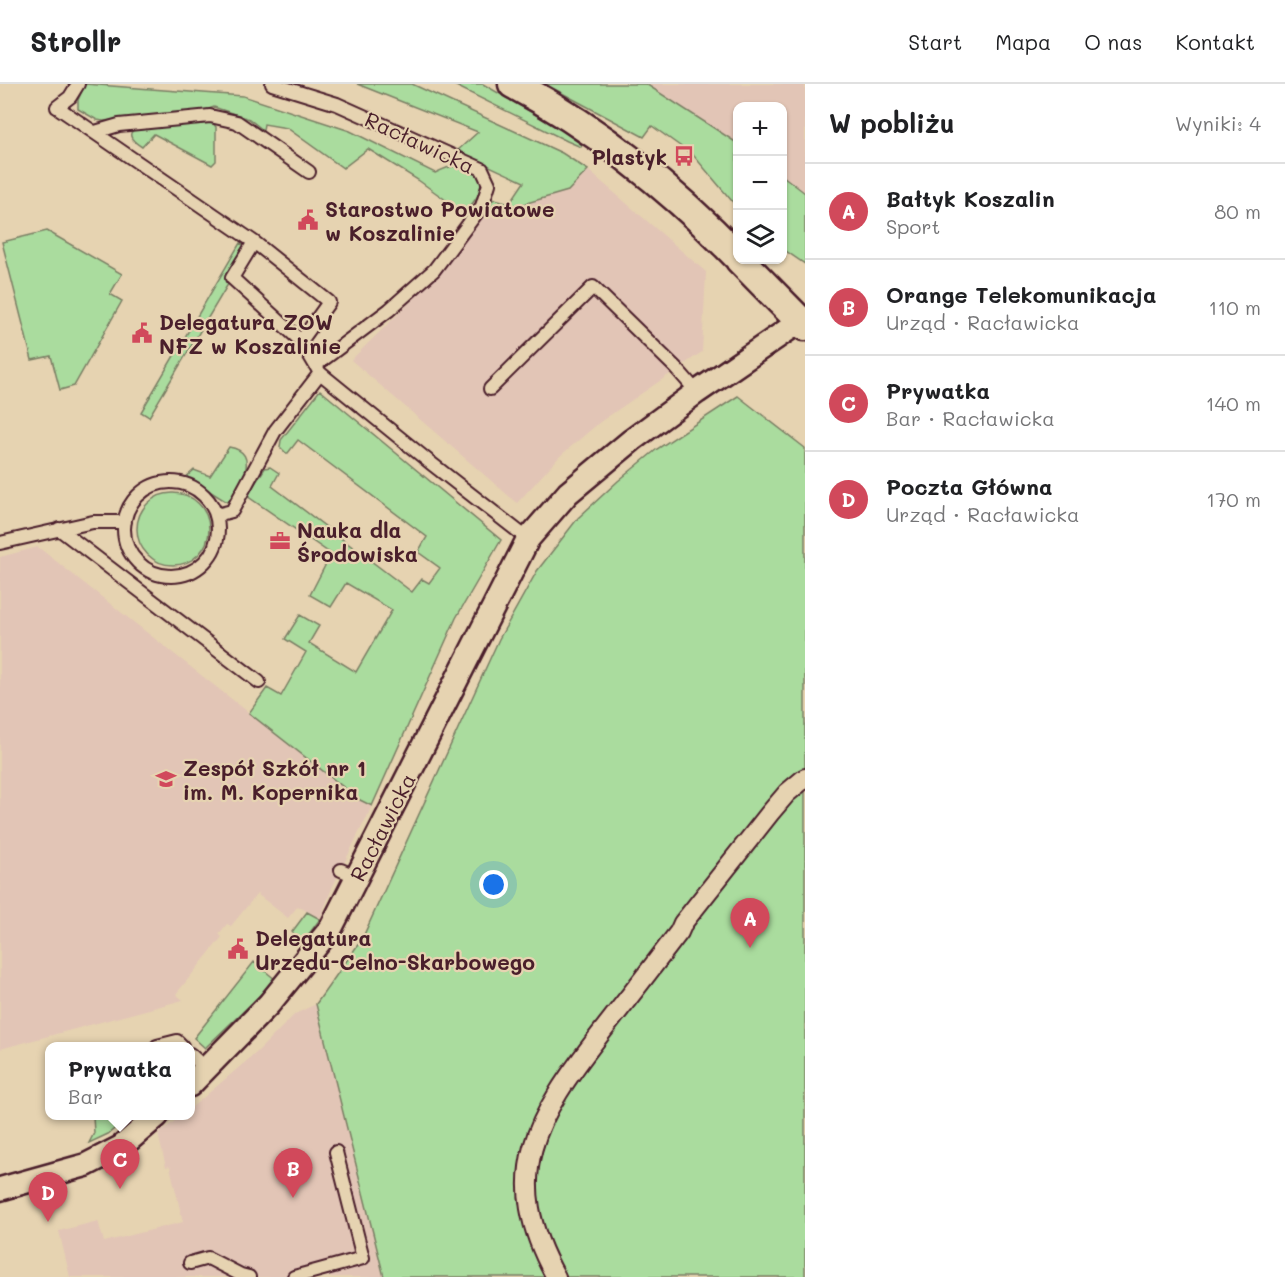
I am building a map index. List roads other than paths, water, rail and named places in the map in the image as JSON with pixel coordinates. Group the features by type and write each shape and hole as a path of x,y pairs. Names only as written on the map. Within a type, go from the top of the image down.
{"street":[{"path":"513,84 572,118 611,145 663,188 733,252"},
{"path":"745,264 804,322"},
{"name":"Racławicka","path":"198,1061 269,1005 331,928 349,873 528,538 568,493 632,440 697,392 804,322"},
{"path":"555,1277 538,1243 528,1200 531,1151 539,1126 549,1106 571,1072 679,932 683,923 770,813 787,793 805,778"},
{"path":"0,1189 86,1165 121,1147 152,1120"}],"lane":[{"path":"78,84 70,98 57,107 254,242 328,302 301,341"},
{"name":"Racławicka","path":"216,515 232,511 275,431 318,369 434,270 482,206 489,184 482,169 337,104 272,84"},
{"path":"95,132 119,125 210,116 237,122 309,171"},
{"path":"254,242 232,278 301,341 318,369 432,464 528,538"},
{"path":"490,389 593,286 677,369 697,392"},
{"path":"169,482 182,483 194,488 211,504 216,515 219,526 218,538 208,560 199,568 176,576 152,573 134,558 124,535 128,510 135,499 145,490 169,482"},
{"path":"0,543 93,522 125,522"},
{"path":"59,529 259,682"},
{"path":"294,1277 363,1258 336,1152"},
{"path":"190,1263 208,1258 243,1276"}],"place":[{"name":"Plastyk","path":"684,156"},
{"name":"Starostwo Powiatowe w Koszalinie","path":"308,220"},
{"name":"Delegatura ZOW NFZ w Koszalinie","path":"142,333"},
{"name":"Nauka dla Środowiska","path":"280,541"},
{"name":"Zespół Szkół nr 1 im. M. Kopernika","path":"166,779"},
{"name":"Bałtyk Koszalin","path":"750,948"},
{"name":"Delegatura Urzędu-Celno-Skarbowego","path":"238,949"},
{"name":"Prywatka","path":"120,1189"},
{"name":"Orange Telekomunikacja","path":"293,1198"},
{"name":"Poczta Główna","path":"48,1222"}]}
